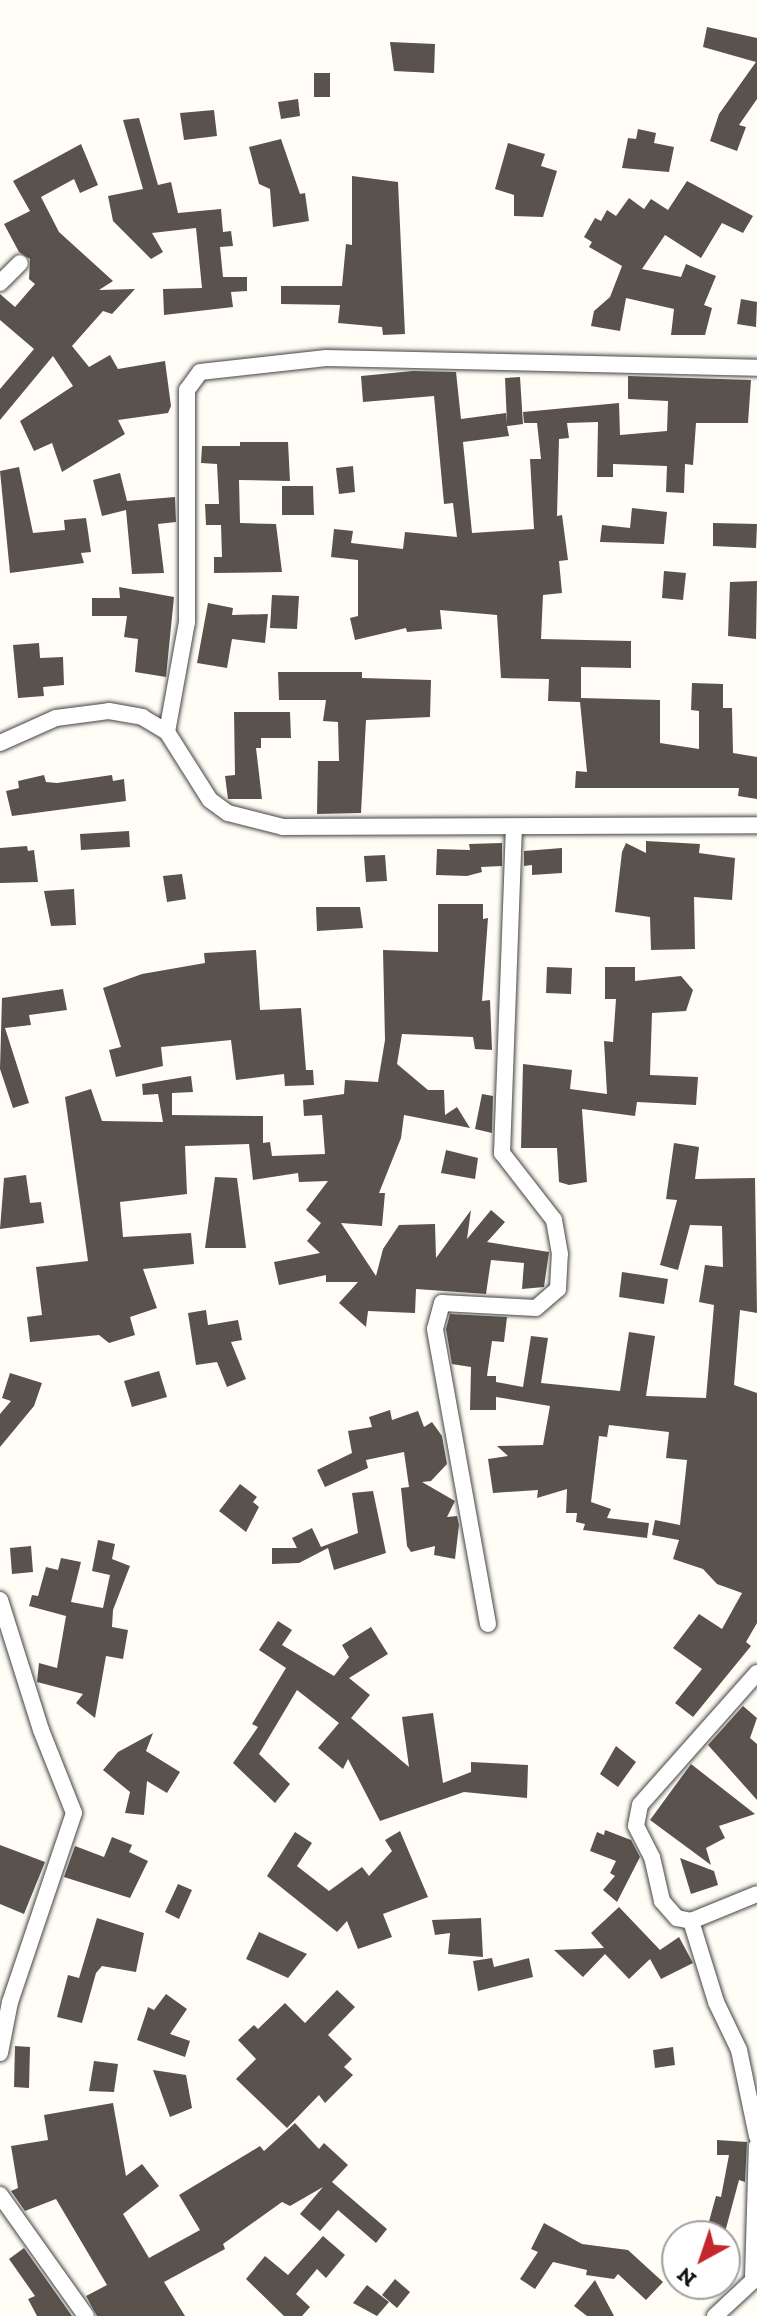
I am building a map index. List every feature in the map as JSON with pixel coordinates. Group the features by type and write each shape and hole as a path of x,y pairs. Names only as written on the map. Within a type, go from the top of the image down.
{"street":[{"path":"0,283 20,263"},
{"path":"167,732 187,622 187,390 200,372 326,358 757,368"},
{"path":"0,743 56,718 109,711 142,717 167,732 210,800 252,822 343,828 757,825"},
{"path":"488,1624 435,1329 442,1303 536,1308 558,1289 560,1254 554,1220 502,1153 514,828"},
{"path":"0,1600 41,1730 74,1813 10,2002 0,2053"},
{"path":"757,1673 640,1805 636,1826 652,1857 662,1901 677,1918 691,1921 757,1894"},
{"path":"691,1921 716,2002 739,2050 757,2136"},
{"path":"715,2316 755,2277 757,2146"},
{"path":"0,2195 86,2316"}],"building":[{"path":"707,27 757,38 757,99 739,125 746,127 737,151 710,141 719,114 756,62 703,47"},
{"path":"390,42 435,44 434,73 394,71"},
{"path":"314,73 330,73 330,97 314,97"},
{"path":"298,99 300,116 281,119 278,102"},
{"path":"214,110 217,136 184,140 180,113"},
{"path":"139,118 158,185 171,182 178,213 221,209 223,232 231,231 233,246 220,247 223,277 247,277 247,291 231,292 233,307 164,315 163,289 202,288 196,228 152,233 163,252 151,259 113,221 108,196 143,189 123,120"},
{"path":"638,129 656,133 654,143 674,147 669,172 622,168 628,138 636,139"},
{"path":"281,139 300,194 305,193 309,221 273,227 270,189 259,184 249,147"},
{"path":"508,143 545,154 541,166 557,171 543,217 514,216 514,195 495,189"},
{"path":"81,144 98,185 80,193 74,179 41,197 59,232 113,281 99,290 135,289 112,314 103,311 72,346 89,367 110,355 118,369 165,361 171,406 168,413 118,420 125,434 62,472 52,443 34,451 20,421 73,386 53,356 0,420 0,389 34,349 0,320 0,294 15,307 35,284 29,279 30,259 19,252 4,224 30,211 13,181"},
{"path":"352,176 398,182 405,334 383,335 382,327 338,323 340,305 281,304 281,286 342,286 346,244 352,245"},
{"path":"687,181 753,216 743,233 722,223 701,258 665,235 642,269 681,277 686,264 716,276 704,305 712,308 705,335 671,335 674,309 626,298 620,331 591,326 594,311 610,297 622,266 589,247 592,242 584,237 595,218 601,221 607,210 616,216 629,198 644,209 651,199 668,210"},
{"path":"741,299 757,302 756,327 737,324"},
{"path":"413,371 456,372 461,419 506,413 507,424 505,378 520,377 523,424 507,426 509,436 463,442 472,533 534,529 530,459 541,459 537,423 524,423 523,412 619,403 620,435 667,431 668,401 628,399 628,376 751,380 748,423 696,423 693,465 685,464 684,493 666,492 667,466 613,464 613,477 597,477 598,422 567,423 569,438 559,439 557,516 562,515 568,560 559,561 562,593 543,595 541,639 631,641 631,668 581,667 581,698 660,700 660,743 699,749 699,711 691,710 692,683 723,684 723,708 732,708 733,753 757,757 757,799 738,796 739,788 575,788 576,771 587,772 580,702 548,701 549,679 501,678 497,615 440,610 442,629 407,632 406,628 355,640 350,618 358,616 358,560 331,557 334,529 353,531 351,543 403,549 405,532 457,537 453,503 444,504 434,396 363,402 361,376"},
{"path":"240,442 288,442 290,481 239,480 240,523 276,524 282,572 214,573 214,557 222,557 221,525 206,525 205,504 219,504 217,464 201,463 202,446 240,446"},
{"path":"353,466 355,492 339,494 336,468"},
{"path":"19,467 33,533 65,530 64,520 86,518 91,552 81,553 84,563 10,573 0,471"},
{"path":"120,473 127,501 175,497 176,522 158,524 164,573 132,574 126,510 102,516 93,480"},
{"path":"282,486 313,486 314,515 282,515"},
{"path":"632,508 667,512 664,544 600,542 602,525 630,528"},
{"path":"713,523 757,524 756,548 713,546"},
{"path":"664,571 686,573 683,600 662,598"},
{"path":"757,581 756,639 728,636 730,582"},
{"path":"119,587 174,597 166,677 135,672 138,639 124,637 127,616 92,616 92,598 120,598"},
{"path":"272,595 299,596 297,629 270,628"},
{"path":"208,603 233,608 232,615 268,614 265,643 232,639 227,668 197,663"},
{"path":"39,643 40,658 63,657 64,685 43,687 44,696 18,698 13,645"},
{"path":"278,672 362,672 362,678 431,680 430,717 366,720 361,813 317,814 318,761 339,761 338,722 323,721 326,700 279,700"},
{"path":"234,712 290,712 291,738 261,738 261,748 256,748 262,799 228,799 225,776 235,775"},
{"path":"44,775 46,782 57,783 112,775 113,781 124,779 126,801 12,816 6,791 19,788 18,781"},
{"path":"129,831 130,847 81,850 80,834"},
{"path":"646,841 700,844 699,853 735,858 732,900 694,897 695,949 651,950 650,917 615,912 622,852 626,843 646,853"},
{"path":"502,843 502,866 481,867 482,872 467,876 436,875 437,849 470,850 469,844"},
{"path":"27,846 28,851 34,850 38,882 0,883 0,848"},
{"path":"562,848 562,873 532,875 532,865 524,866 524,851"},
{"path":"385,855 387,881 366,882 364,856"},
{"path":"182,874 186,899 167,902 163,876"},
{"path":"74,889 76,925 51,926 44,891"},
{"path":"438,904 483,904 483,919 488,918 482,1001 490,1000 492,1050 475,1049 473,1037 402,1034 397,1064 428,1090 444,1090 445,1115 457,1107 470,1128 404,1115 401,1138 379,1193 385,1193 382,1226 341,1223 376,1276 383,1249 399,1225 435,1224 436,1258 471,1210 467,1239 491,1210 505,1222 487,1242 549,1252 544,1287 522,1289 524,1263 491,1260 486,1294 416,1289 415,1313 368,1311 366,1327 339,1303 358,1282 326,1282 326,1275 279,1285 274,1262 320,1253 307,1241 321,1223 306,1210 328,1181 299,1182 298,1173 253,1180 249,1144 185,1146 187,1194 120,1202 123,1237 191,1233 194,1264 143,1269 157,1308 130,1317 135,1335 109,1343 99,1335 30,1342 27,1317 42,1315 36,1267 88,1261 65,1097 91,1089 102,1121 163,1122 158,1094 143,1095 142,1084 191,1076 193,1092 172,1093 172,1115 263,1116 263,1143 270,1142 272,1156 325,1154 322,1115 304,1116 303,1100 344,1094 345,1080 378,1082 385,1040 383,950 438,952"},
{"path":"316,907 360,907 363,928 317,931"},
{"path":"256,950 260,1010 301,1008 306,1070 313,1070 314,1085 285,1086 284,1074 236,1080 231,1040 161,1047 163,1066 116,1077 109,1050 121,1047 103,988 142,974 205,963 204,953"},
{"path":"547,967 572,968 571,994 546,993"},
{"path":"605,967 635,967 635,981 681,976 693,990 686,1011 652,1013 650,1075 698,1077 696,1105 637,1102 635,1116 582,1109 587,1182 569,1185 559,1182 557,1148 521,1148 523,1064 572,1070 570,1089 607,1094 604,1041 613,1042 616,999 605,999"},
{"path":"63,989 67,1010 29,1015 31,1025 5,1028 29,1103 13,1108 0,1069 2,998"},
{"path":"482,1094 493,1096 492,1133 475,1129"},
{"path":"674,1143 699,1147 695,1179 755,1178 757,1313 740,1310 734,1385 757,1393 757,1623 746,1642 751,1646 693,1717 675,1703 702,1669 673,1648 699,1614 722,1629 742,1593 717,1584 703,1569 673,1559 679,1540 652,1535 655,1520 680,1525 687,1460 666,1458 669,1432 609,1425 607,1437 599,1436 591,1502 611,1509 607,1518 649,1523 647,1538 583,1530 585,1524 576,1522 577,1513 566,1513 567,1489 537,1498 538,1490 493,1493 488,1459 508,1456 497,1446 543,1445 550,1406 496,1397 496,1410 470,1410 471,1367 452,1364 446,1329 450,1314 507,1317 504,1342 492,1341 487,1376 496,1376 496,1382 523,1387 531,1336 548,1338 541,1383 620,1391 629,1332 655,1336 646,1396 706,1398 714,1305 699,1302 705,1265 723,1267 722,1226 690,1225 678,1270 660,1265 677,1200 666,1199"},
{"path":"446,1150 478,1158 475,1179 441,1173"},
{"path":"26,1175 30,1203 41,1202 44,1223 0,1229 4,1178"},
{"path":"215,1177 237,1178 246,1248 205,1248"},
{"path":"622,1272 668,1279 664,1304 619,1297"},
{"path":"206,1310 208,1325 238,1320 242,1340 231,1342 246,1379 227,1387 217,1362 196,1365 188,1313"},
{"path":"159,1371 167,1397 132,1407 124,1381"},
{"path":"10,1373 42,1383 34,1406 0,1447 0,1414 11,1401 2,1398"},
{"path":"390,1410 392,1420 418,1411 424,1427 432,1422 442,1436 447,1464 431,1481 422,1482 455,1501 447,1517 457,1516 459,1525 455,1559 434,1555 435,1546 411,1552 407,1546 401,1488 409,1487 404,1452 366,1460 368,1468 325,1487 317,1470 352,1453 348,1431 372,1427 369,1417"},
{"path":"240,1484 257,1497 253,1502 259,1507 246,1532 219,1511"},
{"path":"373,1491 386,1553 334,1570 328,1548 299,1563 272,1564 272,1548 297,1548 292,1538 312,1528 321,1547 358,1533 352,1493"},
{"path":"98,1540 115,1544 112,1559 130,1566 113,1610 112,1627 128,1630 123,1659 106,1656 95,1718 76,1703 83,1694 37,1682 39,1663 57,1668 66,1616 29,1606 32,1595 38,1596 46,1567 58,1570 61,1558 81,1562 71,1602 103,1608 110,1575 92,1571"},
{"path":"31,1546 33,1572 12,1574 10,1548"},
{"path":"278,1621 292,1630 282,1645 334,1676 349,1657 342,1645 371,1627 388,1654 349,1678 370,1695 351,1718 409,1767 402,1717 433,1713 443,1783 471,1772 471,1762 528,1765 527,1798 464,1792 380,1821 348,1759 343,1769 318,1748 339,1723 297,1690 259,1754 290,1784 275,1803 233,1763 258,1727 252,1724 286,1668 259,1650"},
{"path":"743,1706 757,1718 750,1738 757,1744 757,1800 708,1745"},
{"path":"153,1733 146,1751 180,1772 167,1793 147,1781 144,1815 125,1813 130,1792 103,1770 118,1752"},
{"path":"616,1746 636,1762 618,1787 600,1774"},
{"path":"691,1764 755,1814 719,1826 725,1838 706,1848 711,1865 650,1820"},
{"path":"605,1830 631,1840 640,1857 617,1902 603,1890 615,1876 610,1873 616,1861 590,1851 597,1832 604,1835"},
{"path":"400,1831 428,1897 383,1914 392,1937 358,1949 347,1921 337,1932 267,1876 295,1832 312,1843 297,1866 329,1891 362,1867 369,1876 392,1851 385,1840"},
{"path":"112,1837 132,1845 129,1852 148,1861 130,1898 64,1877 75,1846 104,1857"},
{"path":"0,1845 45,1862 24,1914 0,1904"},
{"path":"680,1858 714,1871 718,1885 691,1894"},
{"path":"178,1884 192,1890 179,1919 165,1912"},
{"path":"619,1907 660,1950 679,1937 693,1963 661,1979 650,1959 629,1979 605,1954 583,1977 554,1950 604,1948 591,1933"},
{"path":"97,1918 144,1933 136,1972 102,1966 96,1973 82,2023 57,2017 68,1975 79,1978"},
{"path":"481,1918 483,1957 448,1954 450,1933 435,1935 432,1920"},
{"path":"259,1932 307,1954 288,1978 246,1959"},
{"path":"492,1958 494,1967 529,1958 533,1977 478,1991 473,1961"},
{"path":"337,1990 355,2007 328,2035 352,2059 344,2067 353,2075 325,2103 319,2095 287,2128 236,2079 256,2059 238,2040 254,2025 258,2029 285,2003 305,2023"},
{"path":"166,1994 187,2009 170,2034 190,2041 185,2057 137,2040 148,2007 154,2010"},
{"path":"15,2046 30,2047 29,2088 14,2087"},
{"path":"673,2047 675,2065 655,2068 653,2050"},
{"path":"94,2061 118,2064 114,2092 89,2091"},
{"path":"153,2070 186,2075 192,2108 170,2117"},
{"path":"113,2103 126,2176 142,2164 159,2186 123,2214 149,2258 200,2230 179,2195 260,2146 264,2151 295,2123 319,2149 324,2143 348,2165 332,2182 387,2229 376,2243 338,2210 320,2231 300,2214 323,2187 290,2206 282,2202 223,2244 225,2249 164,2282 185,2316 97,2316 86,2296 107,2285 56,2199 25,2211 11,2191 18,2188 11,2146 48,2140 44,2115"},
{"path":"717,2140 747,2142 745,2182 739,2180 728,2220 709,2220 716,2196 721,2197 729,2155 717,2155"},
{"path":"544,2223 582,2244 628,2250 661,2280 661,2284 646,2300 618,2274 614,2279 586,2275 587,2270 553,2262 535,2289 520,2279 538,2252 531,2249"},
{"path":"323,2236 345,2255 326,2278 317,2269 296,2294 310,2307 302,2316 284,2316 246,2279 265,2256 288,2275"},
{"path":"24,2248 72,2316 37,2316 28,2299 35,2296 9,2259"},
{"path":"395,2279 410,2292 397,2308 382,2295"},
{"path":"595,2280 614,2316 587,2316 574,2306"},
{"path":"367,2285 389,2302 377,2316 353,2303"}]}
